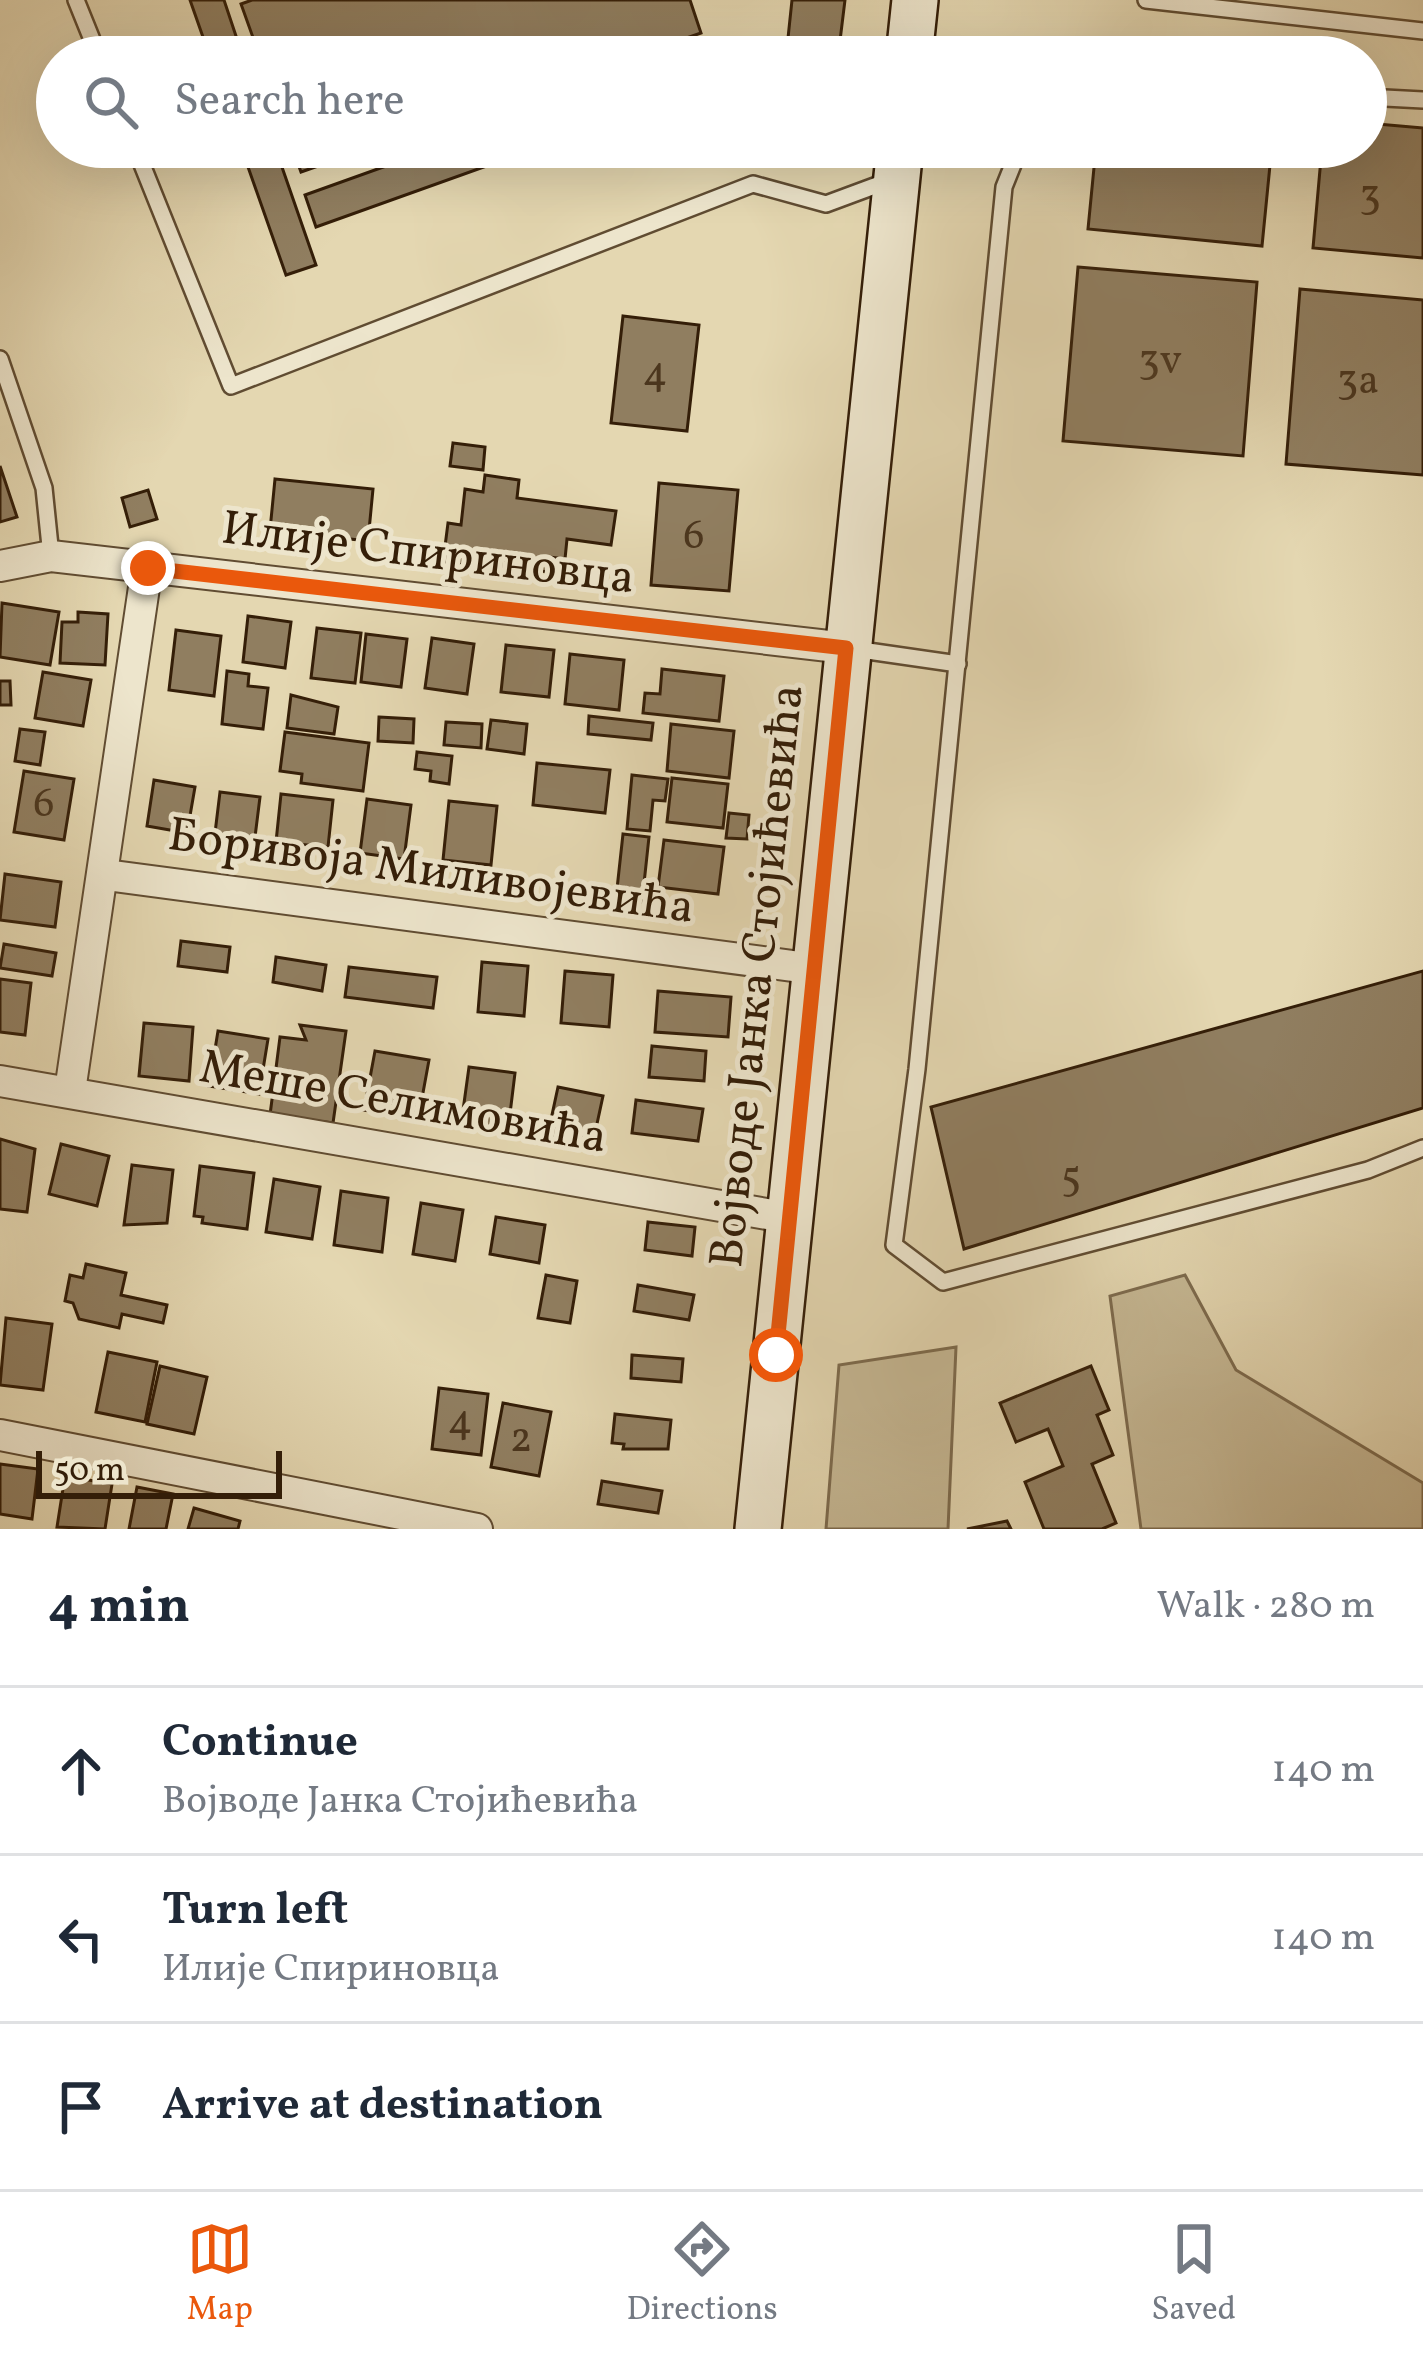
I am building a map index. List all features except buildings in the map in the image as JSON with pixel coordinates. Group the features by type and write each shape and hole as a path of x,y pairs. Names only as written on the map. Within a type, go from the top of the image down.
{"street":[{"path":"911,36 915,0"},
{"name":"Војводе Јанка Стојићевића","path":"758,1529 897,168"},
{"name":"Илије Спириновца","path":"0,566 52,556 846,648"},
{"path":"70,1090 106,875 148,568"},
{"name":"Боривоја Миливојевића","path":"106,875 815,969"},
{"name":"Меше Селимовића","path":"0,1081 790,1218"},
{"path":"0,1435 477,1529"}],"lane":[{"path":"76,0 91,36"},
{"path":"1146,0 1232,6 1423,31"},
{"path":"1387,98 1423,100"},
{"path":"143,168 231,386 753,184 826,204 888,168"},
{"path":"1012,168 1004,187 894,1245 943,1282 1368,1170 1423,1148"},
{"path":"0,358 44,488 52,556"},
{"path":"846,648 958,664"}],"shaded area":[{"path":"1185,1275 1236,1370 1423,1483 1423,1529 1141,1529 1110,1296"},
{"path":"956,1347 948,1529 826,1529 839,1365"}],"route":[{"path":"148,568 846,648 776,1355"}]}
